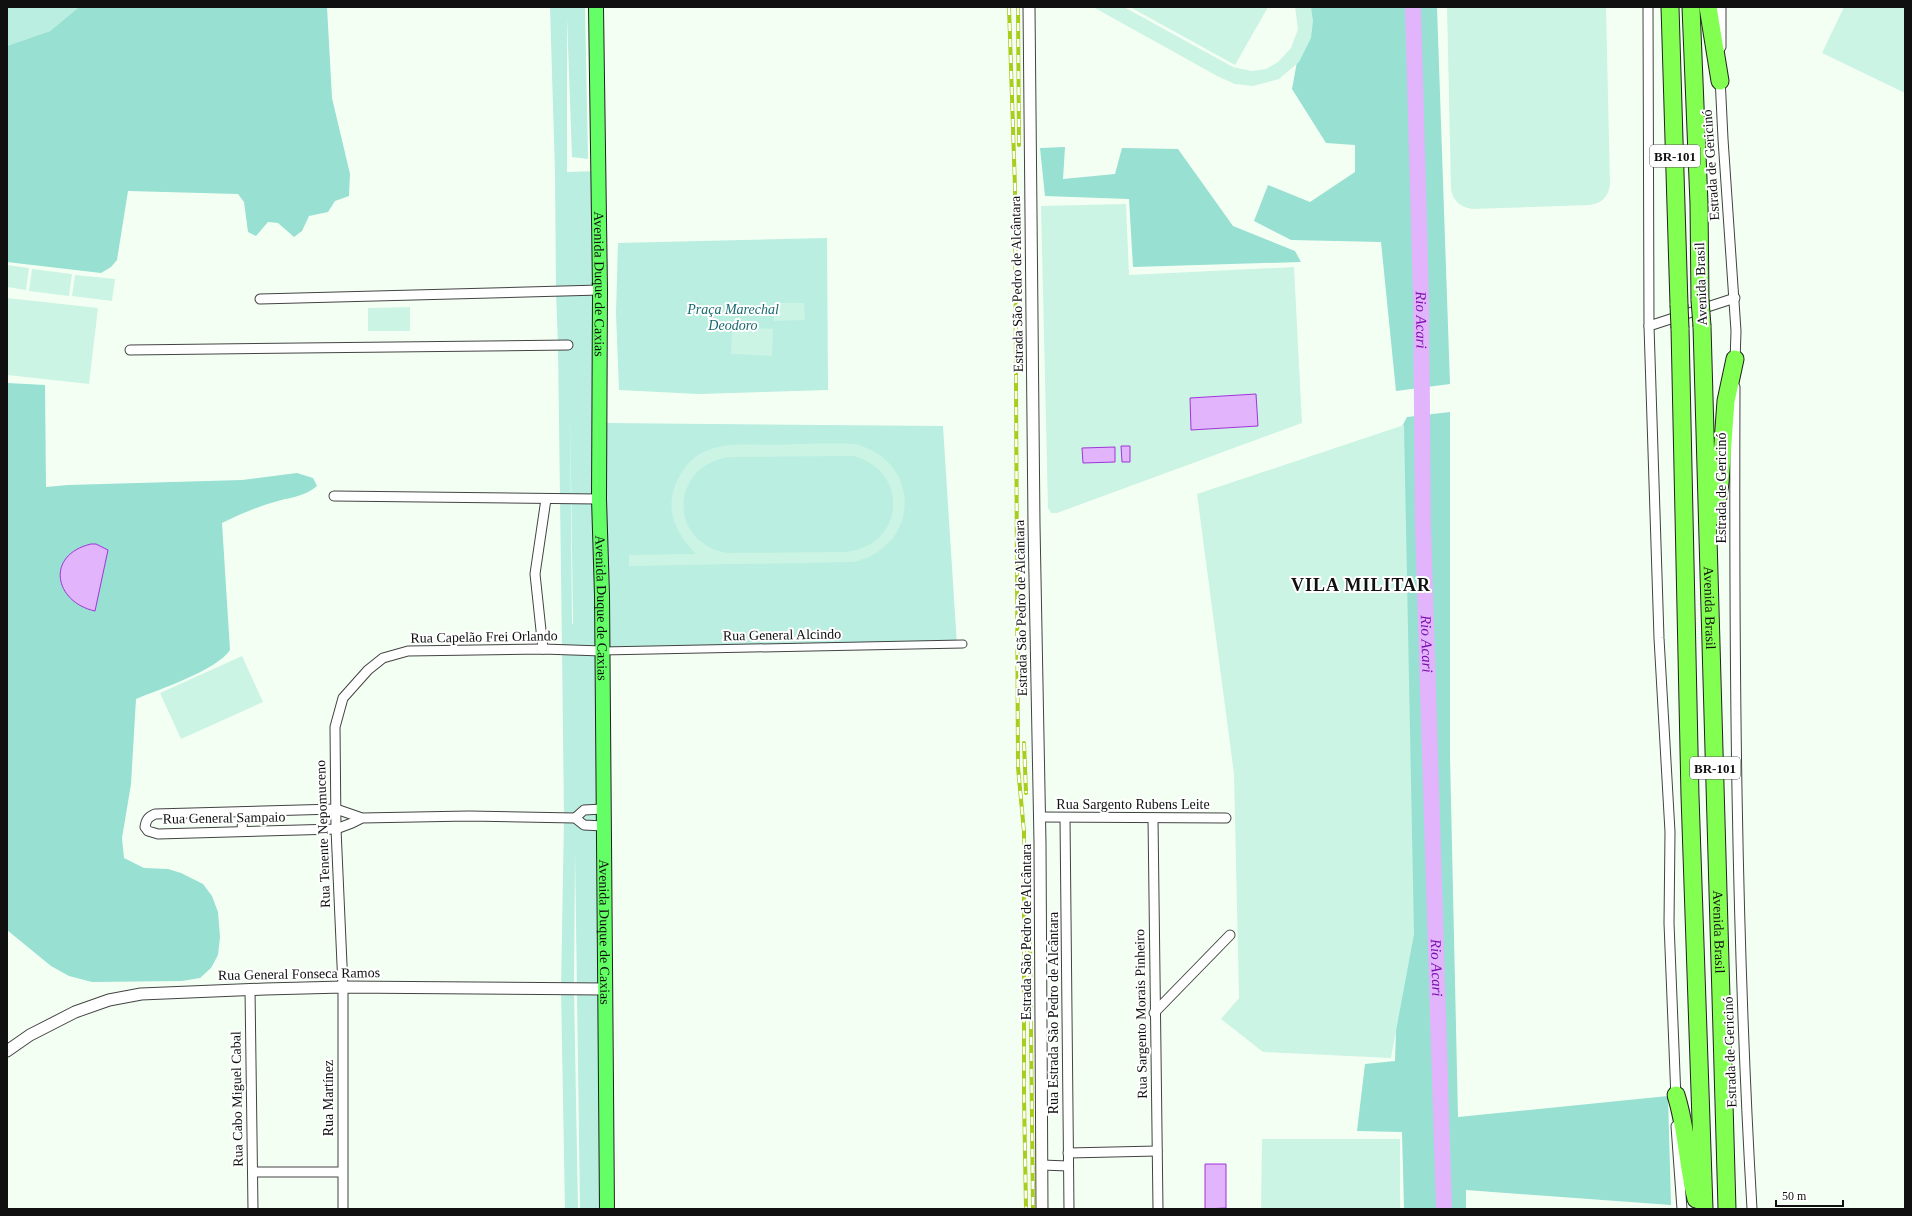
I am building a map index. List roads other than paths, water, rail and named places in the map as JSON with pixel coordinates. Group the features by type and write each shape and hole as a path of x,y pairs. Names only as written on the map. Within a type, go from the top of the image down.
{"highway":[{"name":"Avenida Brasil","path":"1670,7 1680,328 1691,804 1704,1209"},
{"name":"Avenida Brasil","path":"1690,7 1699,204 1700,300 1702,326 1727,1209"},
{"path":"1708,7 1720,81"},
{"path":"1708,558 1720,483 1726,401 1735,359"},
{"path":"1676,1095 1682,1114 1690,1173 1699,1209"}],"main road":[{"name":"Avenida Duque de Caxias","path":"596,7 600,290 599,499 602,651 607,1209"}],"street":[{"name":"Estrada São Pedro de Alcântara","path":"1029,7 1034,524 1040,817 1042,1209"},
{"path":"1648,7 1649,326 1660,638 1670,832 1669,923 1676,1130 1682,1209"},
{"name":"Estrada de Gericinó","path":"1721,7 1720,81 1736,331 1736,768 1741,993 1752,1209"},
{"path":"260,299 600,290"},
{"path":"1649,326 1735,298"},
{"path":"130,350 568,345"},
{"path":"334,496 599,499"},
{"path":"543,649 535,574 546,499"},
{"name":"Rua General Alcindo","path":"602,651 963,644"},
{"name":"Rua Capelão Frei Orlando","path":"353,685 383,658 408,651 543,649 602,651"},
{"name":"Rua Tenente Nepomuceno","path":"343,987 336,829 335,727 343,698 353,685"},
{"name":"Rua General Sampaio","path":"575,818 584,810 603,809"},
{"name":"Rua General Sampaio","path":"362,818 352,824 336,829 158,834 148,831 145,827 146,821 150,816 155,814 336,810 362,818 469,816 575,818 584,825 603,826"},
{"path":"242,831 243,812"},
{"name":"Rua Sargento Rubens Leite","path":"1040,817 1226,818"},
{"name":"Rua Estrada São Pedro de Alcântara","path":"1066,818 1068,1209"},
{"name":"Rua Sargento Morais Pinheiro","path":"1152,818 1158,1209"},
{"path":"1154,1013 1230,935"},
{"name":"Rua General Fonseca Ramos","path":"7,1050 30,1035 75,1012 109,1000 141,994 250,989 343,987 604,989"},
{"name":"Rua Martínez","path":"343,987 343,1209"},
{"name":"Rua Cabo Miguel Cabal","path":"250,989 253,1209"},
{"path":"1068,1153 1157,1151"},
{"path":"1042,1165 1068,1166"},
{"path":"252,1172 342,1172"}],"waterway":[{"name":"Rio Acari","path":"1413,7 1421,298 1423,526 1444,1209"}],"railway":[{"path":"1009,7 1015,188 1018,767 1024,832 1024,1096 1026,1209"},
{"path":"1018,7 1019,145"},
{"path":"1024,743 1026,793"},
{"path":"1030,941 1033,1209"}],"district":[{"name":"VILA MILITAR","path":"1361,585"}],"park label":[{"name":"Praça Marechal Deodoro","path":"733,318"}]}
